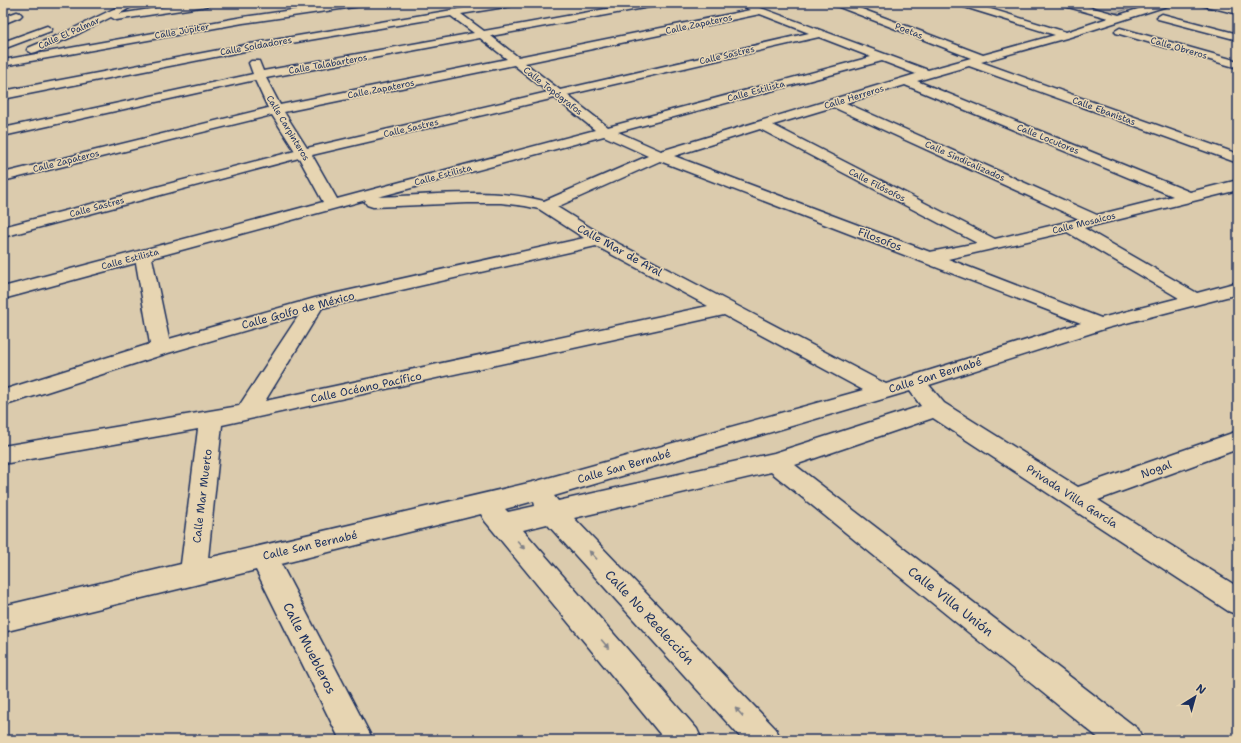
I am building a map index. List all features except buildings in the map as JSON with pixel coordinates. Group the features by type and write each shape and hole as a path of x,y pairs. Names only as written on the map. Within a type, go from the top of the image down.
{"street":[{"name":"Calle El Palmar","path":"11,64 41,46 133,3"},
{"path":"99,20 206,3"},
{"name":"Calle Júpiter","path":"11,64 242,14 361,3"},
{"name":"Calle Soldadores","path":"3,95 250,47 454,14 472,6 511,3"},
{"name":"Calle Talabarteros","path":"3,132 258,76 484,36 655,3"},
{"path":"739,3 927,74"},
{"name":"Poetas","path":"837,3 975,60"},
{"path":"961,3 1066,35"},
{"path":"1064,3 1118,18"},
{"name":"Calle Herreros","path":"545,206 660,156 906,80 1066,35 1167,3"},
{"path":"1204,3 1238,11"},
{"name":"Calle Zapateros","path":"3,177 275,110 762,11"},
{"name":"Calle Carpinteros","path":"242,14 258,76 275,110 303,152 332,204"},
{"name":"Calle Topógrafos","path":"454,14 606,132 660,156"},
{"path":"3,21 17,15"},
{"path":"1162,17 1238,37"},
{"path":"3,46 56,25"},
{"name":"Calle Obreros","path":"1120,31 1238,65"},
{"name":"Calle Sastres","path":"3,232 303,152 821,33"},
{"path":"989,47 1003,52"},
{"name":"Calle Estilista","path":"3,293 883,57"},
{"name":"Calle Ebanistas","path":"975,60 1238,159"},
{"path":"11,64 17,92"},
{"name":"Calle Locutores","path":"906,80 1190,197"},
{"name":"Calle Sindicalizados","path":"835,103 1095,220"},
{"name":"Calle Filósofos","path":"762,125 993,245"},
{"name":"Filosofos","path":"660,156 1100,324"},
{"name":"Calle Mosaicos","path":"929,258 993,245 1238,185"},
{"name":"Calle Mar de Aral","path":"332,204 468,198 526,201 545,206 598,240 884,392"},
{"path":"1069,226 1196,300"},
{"name":"Calle Golfo de México","path":"3,398 161,348 315,304 598,240"},
{"path":"143,256 161,348"},
{"name":"Calle San Bernabé","path":"3,619 263,556 495,514 545,502 914,382 1100,324 1238,288"},
{"path":"246,413 315,304"},
{"name":"Calle Océano Pacífico","path":"3,455 246,413 728,308"},
{"name":"Privada Villa García","path":"914,382 936,409 1238,602"},
{"path":"545,502 775,462 936,409"},
{"name":"Calle Mar Muerto","path":"193,574 211,419"},
{"name":"Nogal","path":"1075,498 1238,440"},
{"name":"Calle Villa Unión","path":"775,462 1127,740"},
{"name":"Calle No Reelección","path":"545,502 765,740"},
{"path":"495,514 686,740"},
{"name":"Calle Muebleros","path":"263,556 357,740"}],"shaded area":[{"path":"1075,3 1148,3 1112,14"}]}
